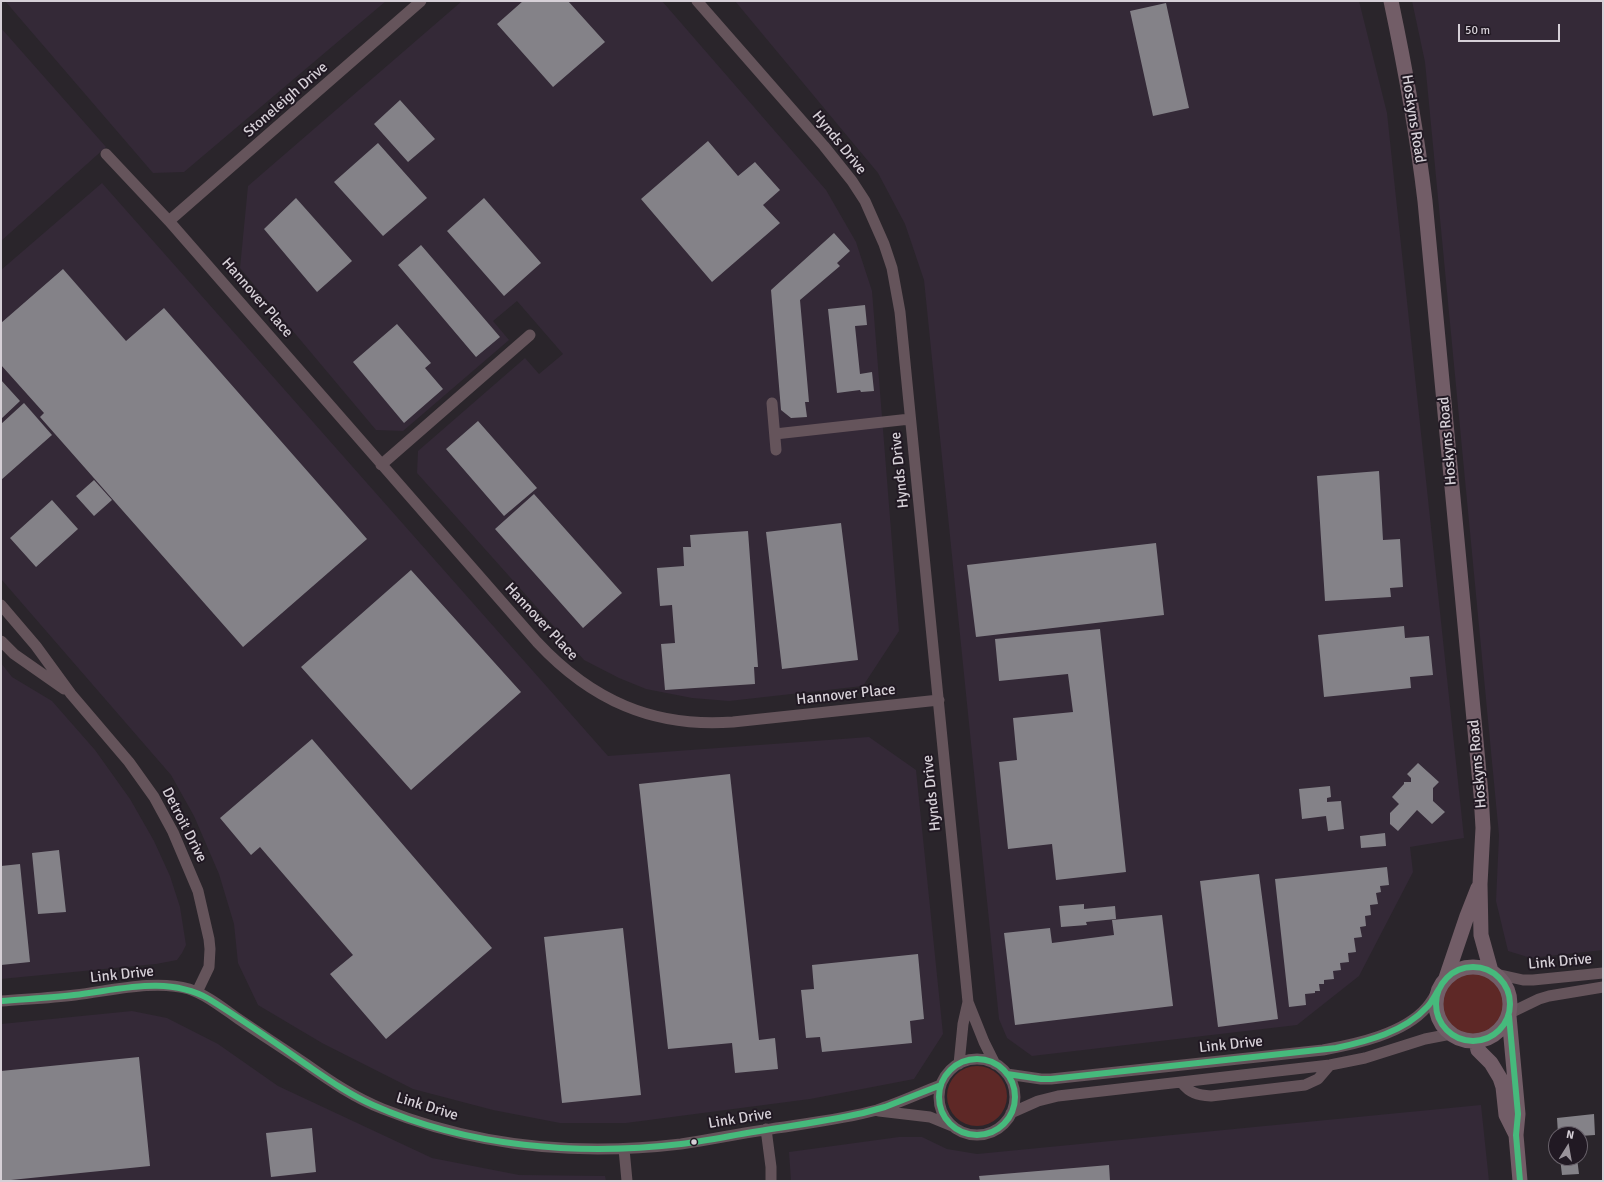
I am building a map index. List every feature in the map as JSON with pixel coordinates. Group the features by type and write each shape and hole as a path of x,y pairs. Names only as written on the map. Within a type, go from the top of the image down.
{"main road":[{"name":"Hoskyns Road","path":"1391,1 1410,91 1425,201 1481,794 1483,828 1480,884 1481,936 1493,973"},
{"name":"Hoskyns Road","path":"1443,983 1480,884"},
{"path":"1516,1135 1506,1114 1503,1087 1500,1078 1491,1063 1477,1046 1451,1034 1441,1023 1437,1014 1436,1004 1443,983 1457,970 1468,967 1480,967 1493,973 1504,982 1508,991 1510,1000 1509,1014 1518,1114 1516,1135 1520,1181"},
{"path":"1477,1046 1496,1034 1504,1026 1509,1014"}],"street":[{"name":"Stoneleigh Drive","path":"169,221 421,1"},
{"name":"Hynds Drive","path":"697,1 839,164 865,201 884,244 897,289 968,1002 984,1042 995,1064"},
{"name":"Hannover Place","path":"106,154 169,221 549,656 584,685 607,699 627,708 653,716 683,722 717,724 938,700"},
{"path":"381,465 530,335"},
{"path":"772,403 776,450"},
{"path":"775,434 910,419"},
{"name":"Detroit Drive","path":"1,605 36,646 71,694 114,742 142,779 164,814 182,850 198,891 207,928 210,949 208,968 197,992"},
{"name":"Detroit Drive","path":"1,641 14,654 71,694"},
{"name":"Link Drive","path":"1493,973 1528,980 1603,973"},
{"name":"Link Drive","path":"1007,1074 1041,1079 1061,1078 1323,1050 1346,1046 1388,1032 1417,1017 1427,1007 1443,983"},
{"name":"Link Drive","path":"1,1001 73,995 144,986 175,986 197,992 341,1088 372,1104 403,1117 454,1132 524,1145 576,1149 624,1149 679,1144 792,1126 875,1110 907,1100 941,1085"},
{"name":"Link Drive","path":"1509,1014 1539,999 1549,996 1603,987"},
{"name":"Hynds Drive","path":"959,1064 963,1024 968,1002"},
{"name":"Link Drive","path":"1012,1113 1038,1101 1058,1096 1330,1065 1365,1058 1425,1039 1451,1034"},
{"path":"977,1059 995,1064 1007,1074 1013,1084 1015,1096 1012,1113 998,1128 986,1134 973,1134 954,1127 944,1115 940,1105 939,1095 941,1085 948,1073 959,1064 977,1059"},
{"path":"1182,1083 1189,1091 1198,1095 1210,1096 1304,1085 1318,1079 1330,1065"},
{"name":"Link Drive","path":"875,1110 930,1117 954,1127"},
{"path":"766,1129 771,1167 771,1181"},
{"path":"624,1149 627,1181"}],"shaded area":[{"path":"5,1 386,1 184,172 153,173"},
{"path":"462,1 662,1 826,190 856,242 872,291 899,631 863,686 729,701 692,698 646,689 619,678 584,660 417,473 418,451 525,358 539,374 563,354 517,301 493,321 509,340 403,431 376,430 240,268 248,186"},
{"path":"735,1 1359,1 1387,113 1464,838 1410,847 1413,872 1359,976 1297,1025 1032,1056 1007,1038 999,1019 924,280 905,224 878,173"},
{"path":"1412,1 1603,1 1603,950 1531,958 1508,951 1496,901 1499,835 1425,62"},
{"path":"1,28 106,147 1,241"},
{"path":"102,183 608,756 869,737 916,770 943,1034 914,1079 810,1099 626,1123 560,1123 493,1110 413,1089 322,1043 258,1005 238,963 234,924 219,874 194,816 171,775 1,579 1,270"},
{"path":"1,663 12,677 52,701 95,750 130,799 154,841 170,876 180,907 186,945 177,960 156,964 1,979"},
{"path":"1473,973 1490,978 1495,982 1499,987 1504,1004 1499,1021 1495,1026 1490,1030 1473,1035 1456,1030 1451,1026 1447,1021 1442,1004 1447,987 1451,982 1456,978"},
{"path":"132,1011 167,1018 218,1044 278,1086 432,1158 519,1175 605,1176 606,1181 1,1181 1,1024"},
{"path":"971,1066 983,1066 994,1071 1002,1079 1007,1090 1005,1108 994,1121 983,1126 971,1126 960,1121 952,1113 947,1102 947,1090 952,1079 960,1071"},
{"path":"1481,1105 1489,1181 791,1181 789,1152 899,1137 922,1137 947,1149 977,1154"}],"building":[{"path":"523,1 568,1 605,42 553,87 497,24"},
{"path":"1166,3 1189,108 1153,116 1130,11"},
{"path":"400,100 435,139 408,162 374,124"},
{"path":"708,141 738,176 755,162 780,190 763,205 780,223 712,282 641,199"},
{"path":"378,143 427,198 383,236 334,182"},
{"path":"296,198 352,261 317,292 264,229"},
{"path":"484,198 541,263 504,296 447,231"},
{"path":"834,233 850,251 837,263 840,266 800,300 809,402 805,402 807,417 791,418 781,410 771,290"},
{"path":"421,245 500,337 476,357 398,265"},
{"path":"63,269 126,341 164,308 367,539 243,647 40,417 44,413 1,365 1,323"},
{"path":"865,305 867,325 855,326 860,374 872,372 874,391 861,392 860,390 837,393 828,309"},
{"path":"397,324 431,363 425,368 443,389 404,423 353,362"},
{"path":"1,380 20,401 1,419"},
{"path":"24,403 52,435 1,480 1,424"},
{"path":"478,421 537,488 504,516 446,449"},
{"path":"1379,471 1383,540 1400,539 1403,587 1390,588 1391,597 1325,601 1317,476"},
{"path":"94,480 112,500 94,516 76,496"},
{"path":"534,494 622,593 583,628 495,529"},
{"path":"52,500 78,529 36,567 10,538"},
{"path":"841,523 858,660 782,669 766,532"},
{"path":"748,531 758,667 754,667 755,684 665,690 661,644 675,643 672,605 660,606 657,568 684,566 683,547 691,547 690,535"},
{"path":"1156,543 1164,615 976,637 967,565"},
{"path":"411,570 521,692 411,790 301,667"},
{"path":"1404,626 1405,638 1429,636 1433,675 1410,677 1411,688 1324,697 1318,635"},
{"path":"1100,629 1126,872 1056,880 1052,844 1008,849 999,762 1017,760 1013,718 1073,712 1068,674 999,681 995,639"},
{"path":"312,739 492,948 386,1039 330,974 353,955 260,847 251,855 220,818"},
{"path":"1418,763 1439,782 1433,788 1433,801 1445,812 1432,824 1417,810 1398,831 1390,824 1390,813 1399,804 1392,797 1404,784 1404,782 1411,782 1411,778 1407,774"},
{"path":"730,774 759,1040 775,1038 778,1069 735,1073 732,1043 668,1049 639,784"},
{"path":"1330,786 1331,797 1327,798 1327,802 1341,801 1344,829 1328,831 1326,816 1302,819 1299,789"},
{"path":"1385,833 1386,846 1361,848 1360,836"},
{"path":"59,850 66,912 38,914 32,853"},
{"path":"20,864 30,962 1,965 1,866"},
{"path":"1387,867 1389,885 1380,886 1381,892 1376,893 1378,904 1370,905 1371,915 1365,916 1366,926 1360,927 1362,937 1354,938 1356,952 1348,953 1349,962 1340,963 1341,970 1333,971 1334,979 1324,980 1324,984 1319,984 1320,991 1305,994 1306,1005 1289,1007 1275,879"},
{"path":"1259,874 1278,1019 1218,1027 1200,881"},
{"path":"1084,904 1084,909 1115,906 1116,919 1086,922 1087,925 1061,927 1059,906"},
{"path":"1162,915 1173,1006 1015,1025 1004,933 1050,928 1052,943 1114,935 1112,920"},
{"path":"623,928 641,1095 562,1103 544,937"},
{"path":"918,954 924,1019 910,1021 912,1043 822,1052 820,1037 806,1038 801,990 814,989 812,965"},
{"path":"139,1057 150,1166 1,1181 1,1071"},
{"path":"1594,1114 1595,1135 1588,1135 1588,1126 1558,1126 1557,1118"},
{"path":"312,1128 316,1172 271,1177 266,1133"},
{"path":"1109,1165 1110,1181 980,1181 979,1176"},
{"path":"1561,1166 1578,1166 1579,1174 1562,1175"}],"transit line":[{"path":"1466,967 1480,967 1494,973 1504,983 1510,997 1510,1004 1510,1011 1504,1025 1494,1035 1480,1041 1466,1041 1452,1035 1442,1025 1436,1011 1436,997 1442,983 1452,973 1466,967"},
{"path":"1,1001 65,996 143,986 177,988 193,992 209,999 233,1014 337,1086 373,1105 409,1119 446,1130 485,1139 524,1145 603,1149 690,1143 863,1113 885,1107 941,1085"},
{"path":"1007,1074 1051,1079 1336,1048 1373,1039 1408,1023 1427,1007 1439,989"},
{"path":"1509,1016 1518,1114 1516,1135 1520,1181"},
{"path":"977,1059 991,1062 1004,1070 1012,1083 1015,1097 1012,1111 1004,1124 991,1132 977,1135 963,1132 950,1124 942,1111 939,1097 942,1083 950,1070 963,1062 977,1059"}]}
